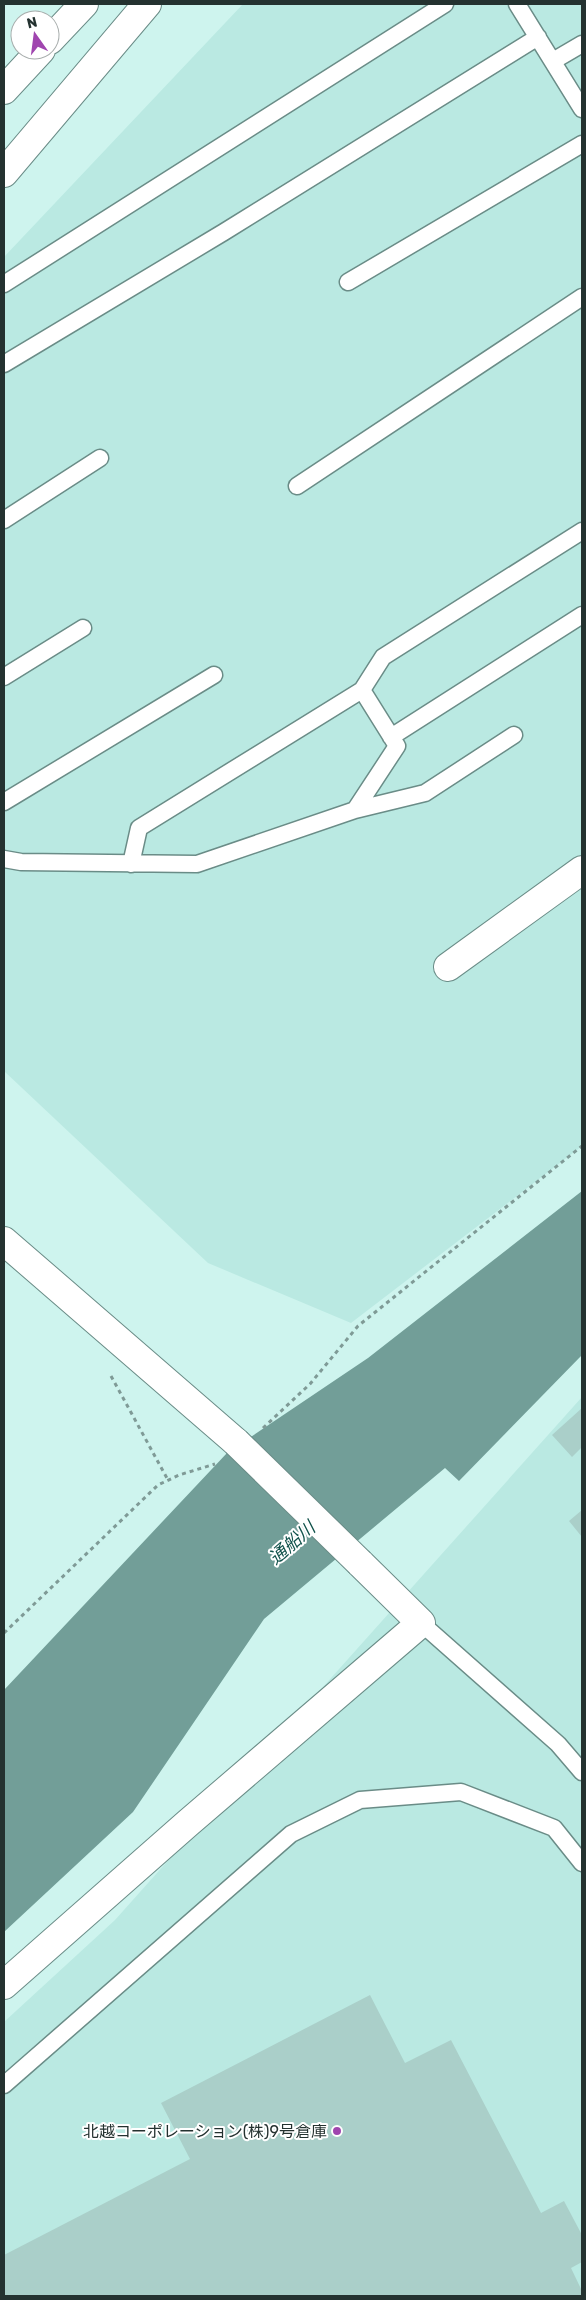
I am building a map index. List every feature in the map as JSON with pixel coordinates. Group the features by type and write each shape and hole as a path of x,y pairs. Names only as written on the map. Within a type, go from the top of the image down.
{"street":[{"path":"60,29 84,4"},
{"path":"4,173 147,4"},
{"path":"4,90 32,60"},
{"path":"448,967 582,870"},
{"path":"4,1241 238,1446 421,1623 188,1823 4,1985"}],"lane":[{"path":"4,284 445,4"},
{"path":"518,4 582,110"},
{"path":"4,364 224,232 538,37"},
{"path":"553,61 582,44"},
{"path":"348,282 582,144"},
{"path":"297,486 582,297"},
{"path":"4,520 100,458"},
{"path":"131,864 139,828 362,690 383,657 582,531"},
{"path":"391,737 582,615"},
{"path":"4,677 84,628"},
{"path":"4,802 214,674"},
{"path":"355,810 396,746 362,690"},
{"path":"4,859 21,862 197,864 355,810 425,792 514,736"},
{"path":"421,1623 558,1744 582,1772"},
{"path":"4,2085 291,1834 360,1800 461,1792 554,1828 582,1863"}],"path":[{"path":"4,1633 158,1484 238,1446 310,1384 358,1326 582,1146"},
{"path":"111,1374 168,1480"}],"shaded area":[{"path":"243,4 582,4 582,1146 351,1323 208,1263 4,1071 4,257"},
{"path":"582,1397 582,2296 4,2296 4,2022 115,1920"}],"water":[{"name":"通船川","path":"582,1191 582,1355 459,1481 445,1468 264,1619 133,1812 4,1932 4,1690 227,1453 368,1358"}],"building":[{"path":"582,1408 582,1447 572,1457 552,1435"},
{"path":"582,1510 582,1537 569,1521"},
{"name":"北越コーポレーション(株)9号倉庫","path":"370,1995 405,2063 451,2040 541,2213 564,2201 582,2235 582,2262 571,2268 582,2291 582,2296 4,2296 4,2255 190,2159 161,2103"}],"place":[{"name":"北越コーポレーション(株)9号倉庫","path":"337,2131"}]}
